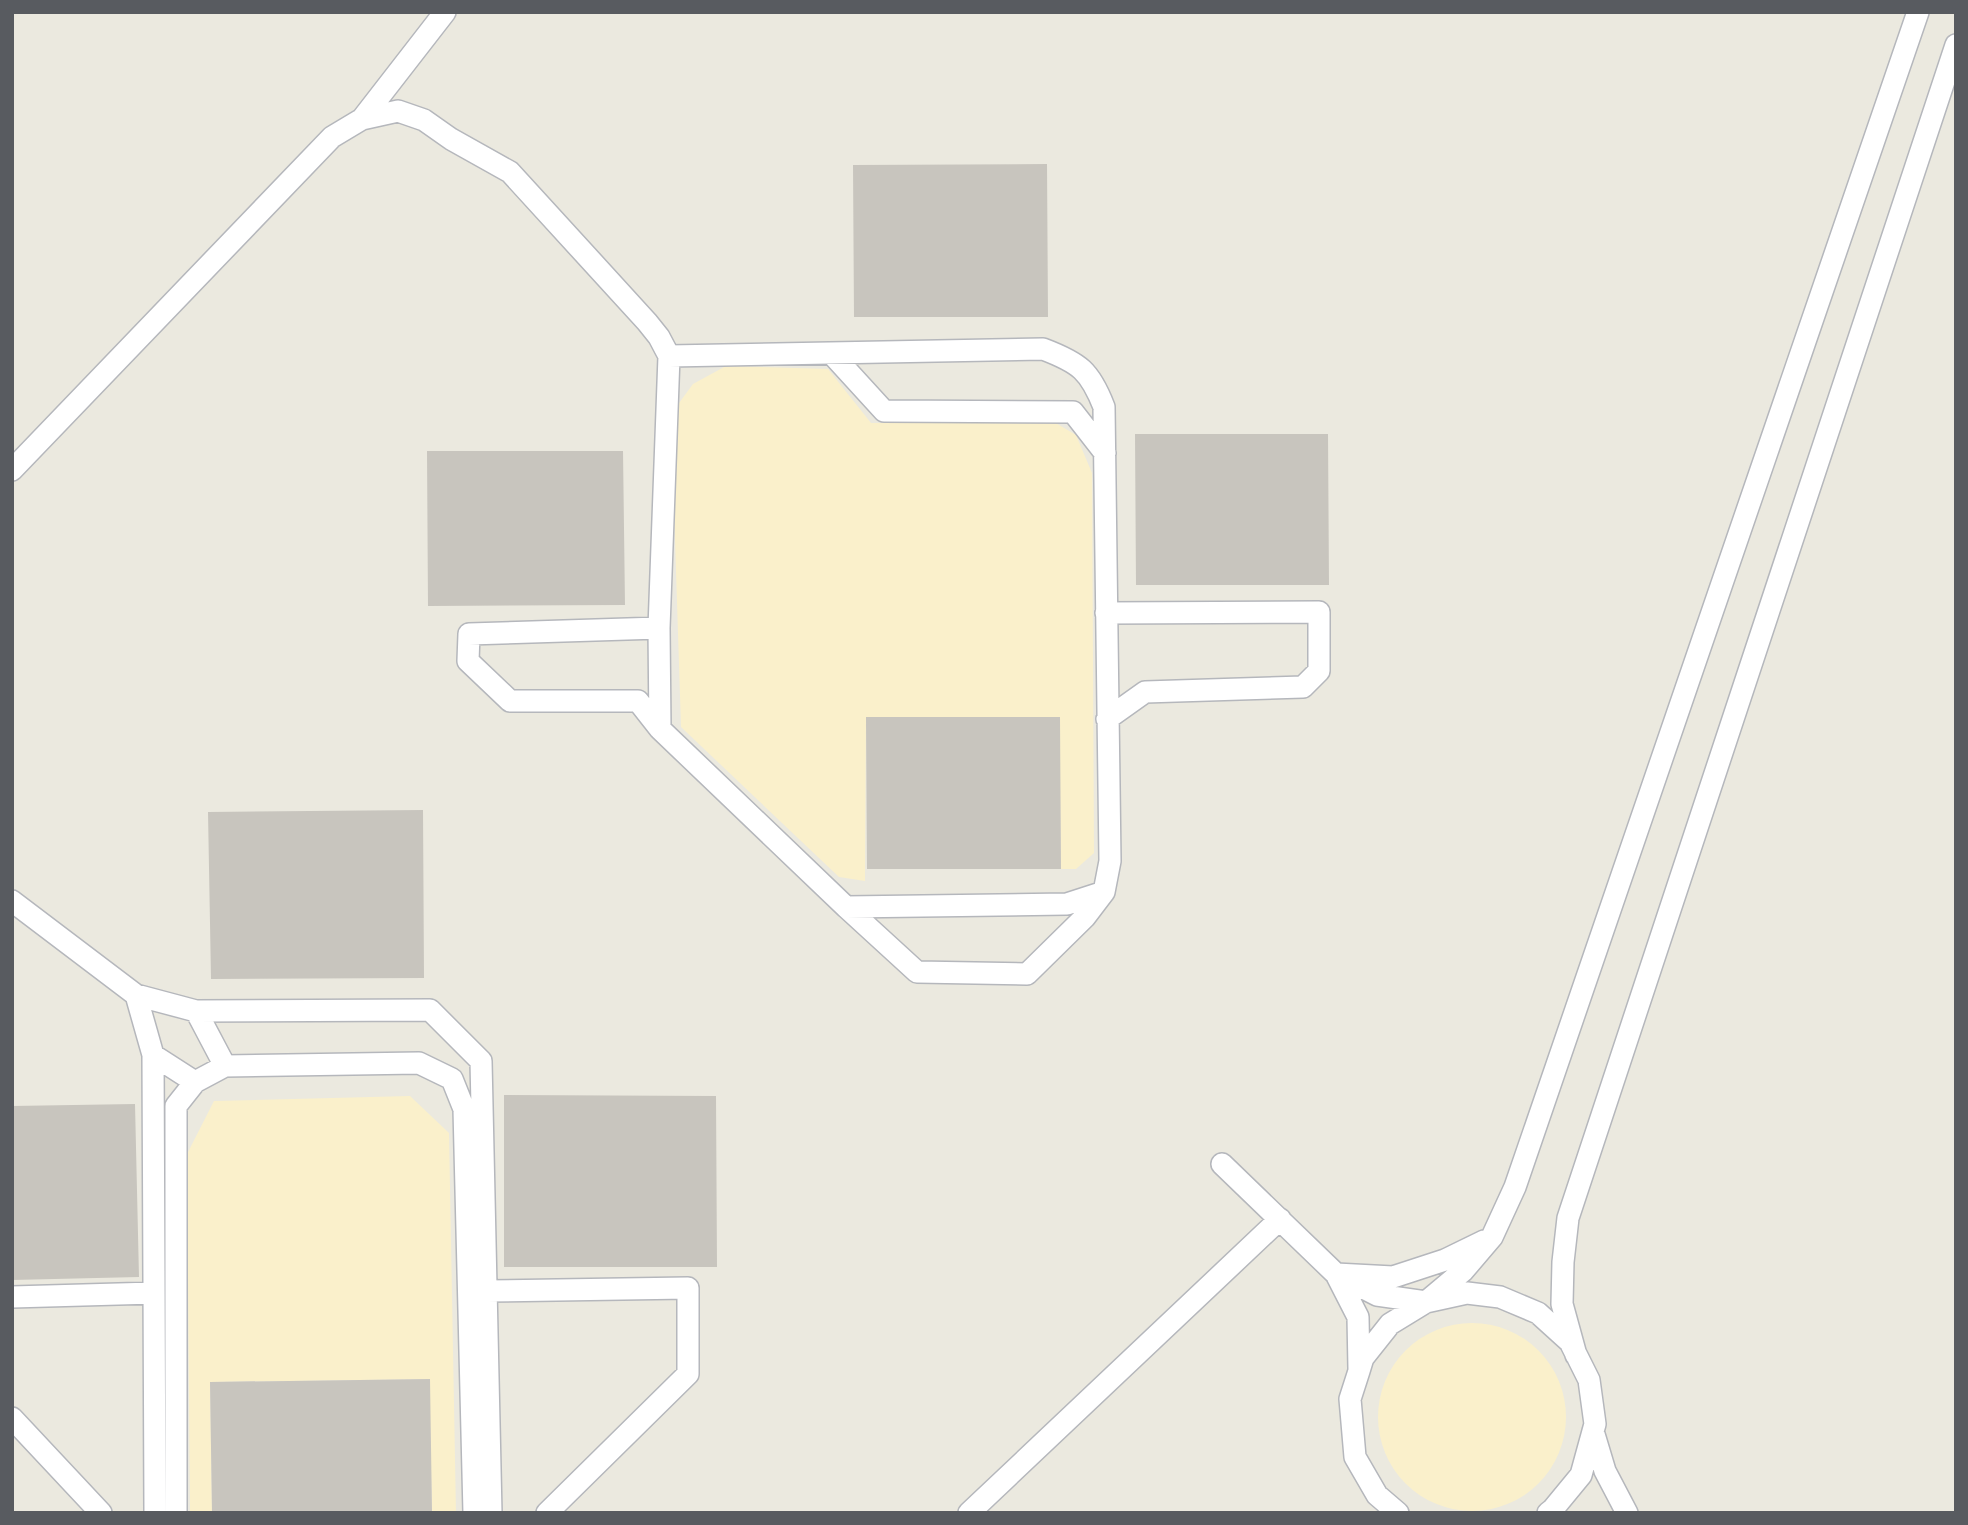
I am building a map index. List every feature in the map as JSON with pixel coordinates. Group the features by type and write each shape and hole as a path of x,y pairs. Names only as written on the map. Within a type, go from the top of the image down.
{"lane":[{"path":"362,119 445,12"},
{"path":"1398,1513 1377,1495 1355,1457 1350,1399 1363,1358 1390,1324 1426,1302 1463,1271 1492,1237 1514,1187 1918,12"},
{"path":"1576,1355 1562,1304 1568,1218 1956,45"},
{"path":"12,470 332,137 362,119 398,111 424,120 451,139 510,172 647,322 669,356 659,628 660,729"},
{"path":"659,628 468,634 468,661 510,701 638,701 660,729 917,972 1027,974 1085,917 1104,892 1110,861 1105,453 1104,407 1094,381 1069,359 1043,349 669,356"},
{"path":"831,354 884,411 1073,412 1105,453"},
{"path":"1106,613 1319,612 1319,671 1303,687 1145,692 1107,719"},
{"path":"846,907 1067,904 1104,892"},
{"path":"12,901 136,995 195,1011 430,1010 481,1061 491,1513"},
{"path":"136,995 153,1055 155,1513"},
{"path":"195,1011 225,1066"},
{"path":"153,1055 195,1083"},
{"path":"176,1513 176,1106 195,1083 225,1066 419,1063 452,1079 464,1109 474,1513"},
{"path":"1222,1164 1336,1274 1377,1295 1426,1302 1467,1293 1500,1297 1538,1313 1570,1342 1589,1380 1595,1424 1581,1475 1548,1513"},
{"path":"969,1513 1280,1219"},
{"path":"1336,1274 1392,1277 1445,1260 1492,1237"},
{"path":"1336,1274 1358,1317 1359,1371"},
{"path":"487,1291 688,1288 688,1374 547,1513"},
{"path":"12,1297 155,1293"},
{"path":"12,1418 101,1513"},
{"path":"1593,1431 1605,1471 1626,1513"}],"sand":[{"path":"726,366 828,369 871,423 1054,422 1076,435 1092,473 1094,853 1076,869 1061,869 1059,717 866,717 865,881 839,877 681,727 671,414 693,384"},
{"path":"410,1096 449,1133 456,1513 432,1513 429,1379 210,1382 212,1513 190,1513 187,1154 214,1101"},
{"path":"1472,1323 1508,1330 1538,1351 1559,1381 1566,1417 1559,1453 1538,1483 1508,1504 1472,1511 1436,1504 1406,1483 1385,1453 1378,1417 1385,1381 1406,1351 1436,1330"}],"building":[{"path":"1047,164 1048,317 854,317 853,165"},
{"path":"1135,434 1328,434 1329,585 1136,585"},
{"path":"427,451 623,451 625,605 428,606"},
{"path":"866,717 1060,717 1061,869 867,869"},
{"path":"423,810 424,978 211,979 208,812"},
{"path":"504,1095 716,1096 717,1267 504,1267"},
{"path":"135,1104 139,1277 12,1280 12,1106"},
{"path":"430,1379 432,1513 212,1513 210,1382"}]}
